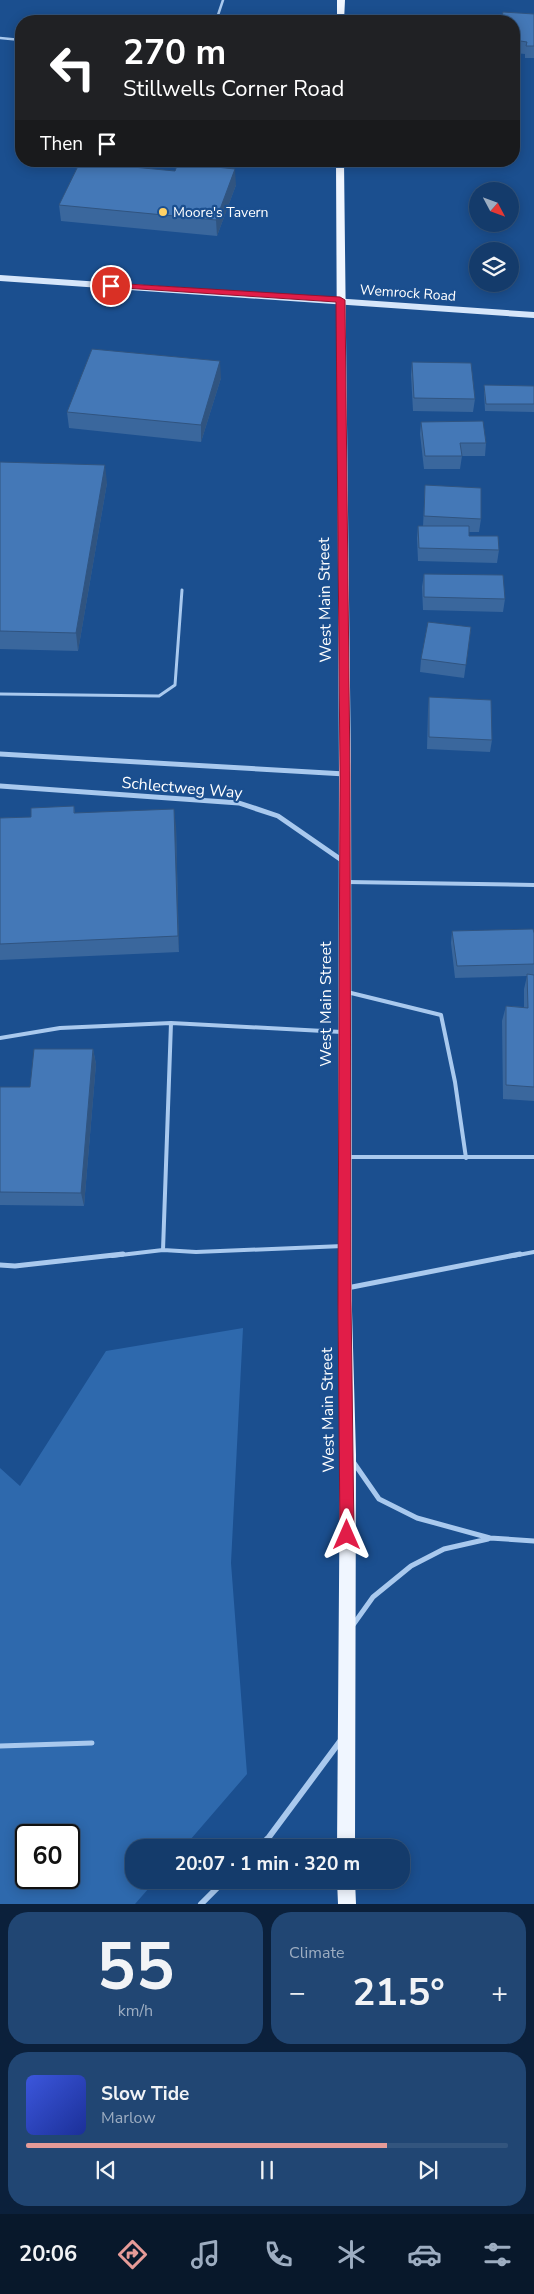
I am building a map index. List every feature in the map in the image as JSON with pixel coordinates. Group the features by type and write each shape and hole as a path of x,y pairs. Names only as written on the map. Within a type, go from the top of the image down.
{"main road":[{"path":"341,0 341,15"},
{"name":"West Main Street","path":"340,167 345,774 345,1288 348,1455 346,1839"},
{"path":"346,1889 346,1904"}],"street":[{"name":"Wemrock Road","path":"0,278 340,300 534,315"},
{"name":"Schlectweg Way","path":"0,754 345,774"},
{"name":"Schlectweg Way","path":"0,786 239,803 278,816 345,863"},
{"path":"268,1839 346,1734"},
{"path":"201,1904 217,1889"}],"lane":[{"path":"218,15 223,0"},
{"path":"0,38 15,39"},
{"path":"0,694 159,696 175,685 182,590"},
{"path":"345,882 534,885"},
{"path":"345,992 441,1015 455,1082 466,1158"},
{"path":"163,1250 171,1024"},
{"path":"0,1038 60,1028 171,1024 345,1032"},
{"path":"345,1157 534,1157"},
{"path":"0,1265 15,1266 163,1250 196,1252 345,1246"},
{"path":"345,1288 468,1263 534,1252"},
{"path":"348,1455 379,1499 417,1518 490,1538 534,1541"},
{"path":"346,1634 373,1597 411,1566 444,1549 490,1538"},
{"path":"0,1746 92,1743"}],"shaded area":[{"path":"243,1328 231,1563 247,1774 191,1839 125,1839 125,1889 148,1889 135,1904 0,1904 0,1468 20,1486 106,1351"}],"building":[{"path":"503,12 534,14 534,46 526,46 527,42 520,41 520,15 502,15"},
{"path":"78,167 133,167 175,171 176,167 235,169 216,220 59,205"},
{"path":"92,349 220,361 201,425 67,412"},
{"path":"412,362 471,363 475,399 414,398"},
{"path":"484,385 534,386 534,404 486,404"},
{"path":"483,421 486,443 460,443 462,456 425,456 421,422"},
{"path":"0,462 105,465 76,633 0,631"},
{"path":"425,485 481,488 481,519 424,516"},
{"path":"418,526 469,526 469,536 498,536 499,550 419,548"},
{"path":"424,574 503,575 505,599 424,597"},
{"path":"428,622 471,627 466,665 421,659"},
{"path":"429,697 491,700 492,740 429,737"},
{"path":"74,806 74,813 174,809 178,936 0,944 0,818 31,817 31,808"},
{"path":"533,929 534,964 457,966 452,931"},
{"path":"527,974 534,975 534,1087 506,1085 506,1006 528,1008"},
{"path":"34,1049 93,1049 81,1193 0,1192 0,1087 30,1087"}],"place":[{"name":"Moore's Tavern","path":"163,212"}],"route":[{"path":"111,286 340,300 345,774 347,1535"}]}
